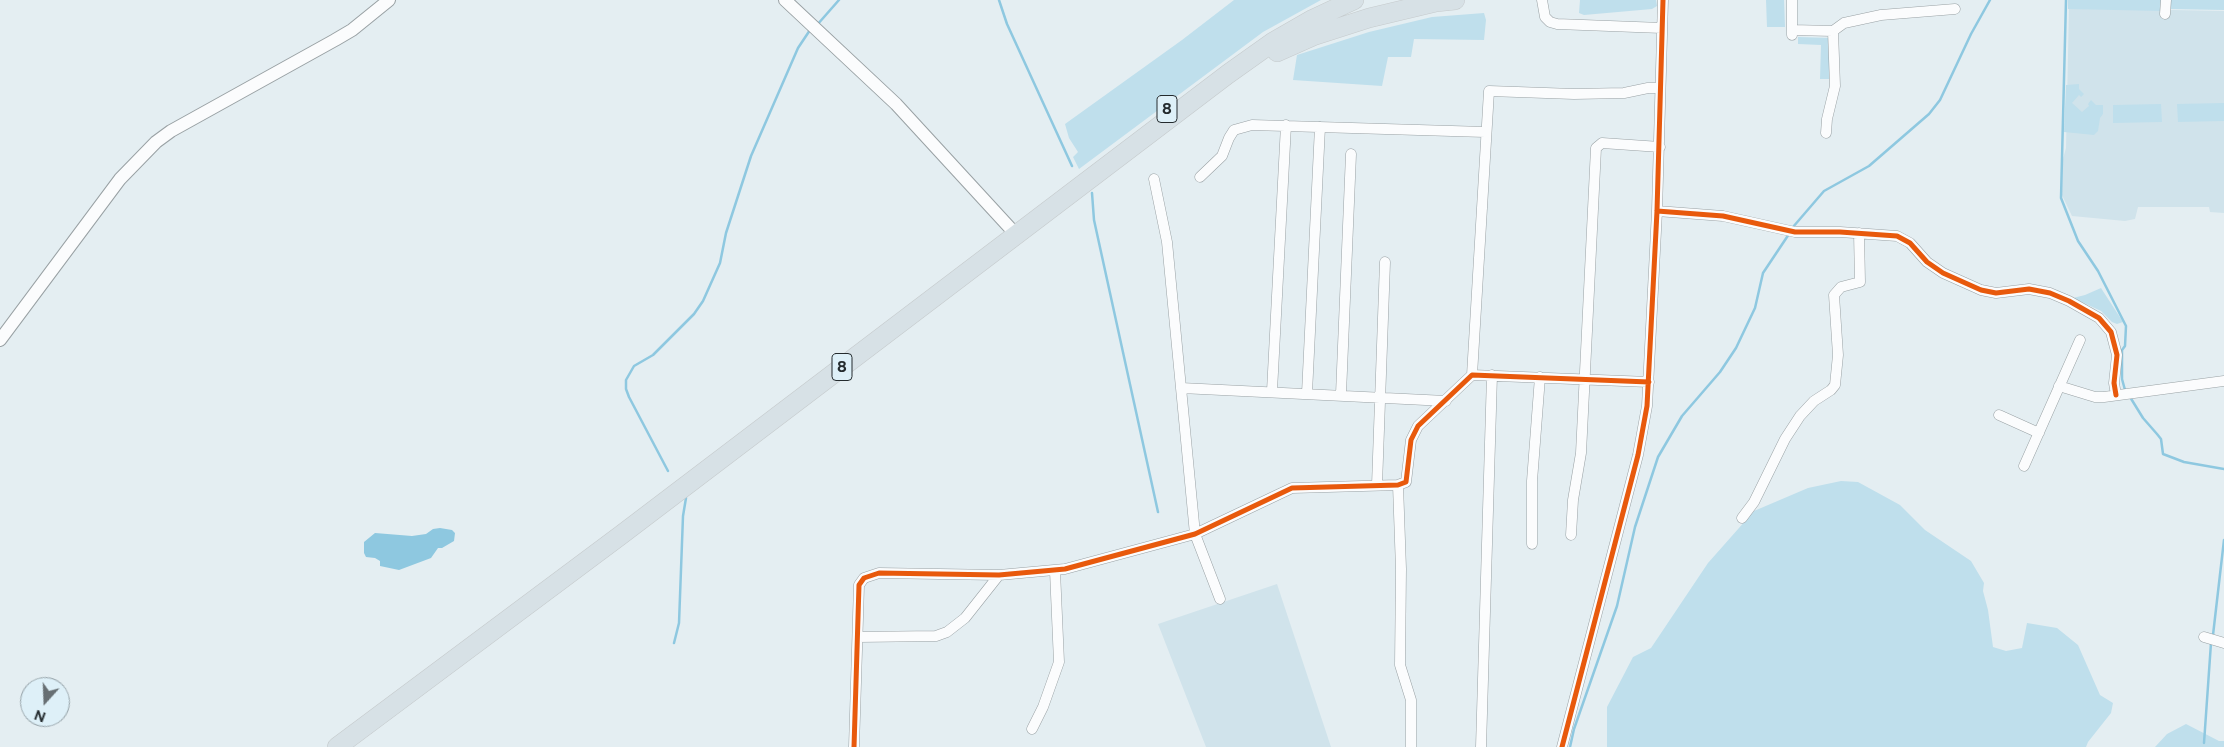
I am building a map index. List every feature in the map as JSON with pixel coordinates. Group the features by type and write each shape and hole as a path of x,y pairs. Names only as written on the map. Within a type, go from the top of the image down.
{"highway":[{"name":"8","path":"322,747 1222,67 1309,10 1331,0"},
{"name":"8","path":"338,747 621,535 1228,74 1274,42 1313,19 1354,0"},
{"path":"1228,74 1312,36 1369,18 1436,2 1455,0"}],"street":[{"path":"0,340 120,179 156,142 171,131 335,40 389,0"},
{"path":"785,0 896,104 1010,228"},
{"path":"1542,0 1545,17 1550,22 1557,24 1662,28"},
{"path":"1562,747 1638,455 1647,406 1660,147 1663,0"},
{"path":"1792,0 1792,33 1833,31 1844,23 1881,15 1955,9"},
{"path":"2166,0 2166,14"},
{"path":"1826,133 1827,119 1835,86 1833,31"},
{"path":"854,747 859,586 864,578 879,573 999,575 1056,571 1195,534 1292,488 1398,485 1406,482 1411,440 1418,426 1472,375 1488,90 1574,94 1624,93 1648,88 1660,88"},
{"path":"1200,177 1222,156 1234,130 1252,125 1486,132"},
{"path":"1272,391 1286,125"},
{"path":"1307,393 1320,127"},
{"path":"1571,535 1573,500 1581,453 1596,148 1602,142 1660,147"},
{"path":"1341,394 1351,154"},
{"path":"1154,179 1167,242 1195,534 1220,599"},
{"path":"1657,212 1724,216 1792,231 1897,236 1910,243 1927,262 1943,274 1981,290 1996,293 2028,289 2050,293 2069,300 2099,318 2111,332 2117,354 2114,383 2116,395"},
{"path":"1742,518 1754,502 1786,438 1800,416 1814,401 1831,390 1835,385 1838,355 1834,295 1840,287 1860,282 1859,233"},
{"path":"1377,485 1385,262"},
{"path":"2024,466 2080,340"},
{"path":"1472,375 1648,382"},
{"path":"1481,747 1492,375"},
{"path":"1532,544 1532,481 1540,377"},
{"path":"2059,386 2095,398 2224,381"},
{"path":"1181,388 1341,394 1446,401"},
{"path":"1999,415 2038,433"},
{"path":"1398,485 1401,569 1400,665 1410,700 1411,747"},
{"path":"1032,729 1043,708 1060,662 1056,571"},
{"path":"858,637 936,636 947,632 965,618 999,575"},
{"path":"2204,637 2224,643"}],"shaded area":[{"path":"1234,0 1321,0 1263,32 1079,169 1073,157 1078,152 1069,138 1065,124"},
{"path":"1580,0 1656,0 1657,6 1652,9 1584,15 1579,13"},
{"path":"1766,0 1784,0 1785,27 1767,27"},
{"path":"2068,0 2162,0 2161,11 2068,9"},
{"path":"2171,0 2224,0 2224,10 2171,9"},
{"path":"2069,8 2224,11 2224,213 2210,212 2209,207 2138,207 2135,219 2125,221 2072,216 2062,195 2063,159 2066,148"},
{"path":"1484,13 1486,20 1484,40 1414,39 1411,57 1388,57 1382,86 1293,80 1297,55 1369,32 1432,17"},
{"path":"1798,37 1831,38 1829,79 1820,79 1821,45 1798,44"},
{"path":"2079,84 2079,89 2084,94 2081,97 2079,95 2072,103 2082,112 2089,106 2088,104 2091,100 2096,105 2103,105 2103,114 2100,118 2098,131 2094,135 2064,132 2066,85"},
{"path":"2224,103 2224,121 2178,122 2177,104"},
{"path":"2161,104 2162,122 2113,123 2113,105"},
{"path":"2101,288 2123,322 2117,324 2112,322 2101,311 2073,298"},
{"path":"1841,481 1858,482 1900,505 1925,530 1971,561 1984,583 1983,591 1988,610 1993,647 2006,651 2022,648 2027,623 2057,628 2078,645 2100,695 2113,703 2111,713 2086,747 1607,747 1607,707 1633,657 1651,648 1708,563 1754,511 1808,488"},
{"path":"1277,584 1331,747 1206,747 1158,624"},
{"path":"2186,724 2219,741 2224,741 2224,747 2155,747 2167,734"}],"water":[{"path":"433,529 452,530 455,533 454,541 442,548 438,548 431,558 399,570 380,566 380,561 375,558 366,557 364,553 364,542 375,533 412,536 426,534"}],"waterway":[{"path":"817,25 839,0"},
{"path":"999,0 1007,24 1072,166"},
{"path":"1793,227 1824,191 1869,166 1929,114 1940,100 1971,34 1990,0"},
{"path":"2066,0 2061,198 2078,241 2098,271 2126,326 2125,346 2122,350 2122,379 2125,390"},
{"path":"668,471 629,397 626,389 626,380 634,366 653,355 694,314 703,301 720,263 726,233 751,156 798,48 810,30"},
{"path":"1092,193 1094,220 1158,512"},
{"path":"1570,747 1574,729 1617,606 1635,527 1658,457 1682,416 1720,372 1736,348 1755,308 1763,273 1789,234"},
{"path":"2130,397 2143,418 2161,439 2163,454 2184,462 2224,469"},
{"path":"674,643 679,623 683,516 686,498"},
{"path":"2213,635 2224,540"},
{"path":"2204,743 2211,643"}],"cycle path":[{"path":"1562,747 1638,455 1647,406 1657,211 1663,0"},
{"path":"1657,211 1723,216 1795,232 1840,232 1897,236 1910,243 1927,262 1943,273 1981,290 1996,293 2029,289 2050,293 2069,301 2099,318 2111,332 2117,355 2114,383 2116,395"},
{"path":"854,747 859,585 864,578 879,573 999,575 1065,569 1195,534 1292,488 1398,485 1406,482 1411,440 1418,426 1472,375 1649,382"}]}
